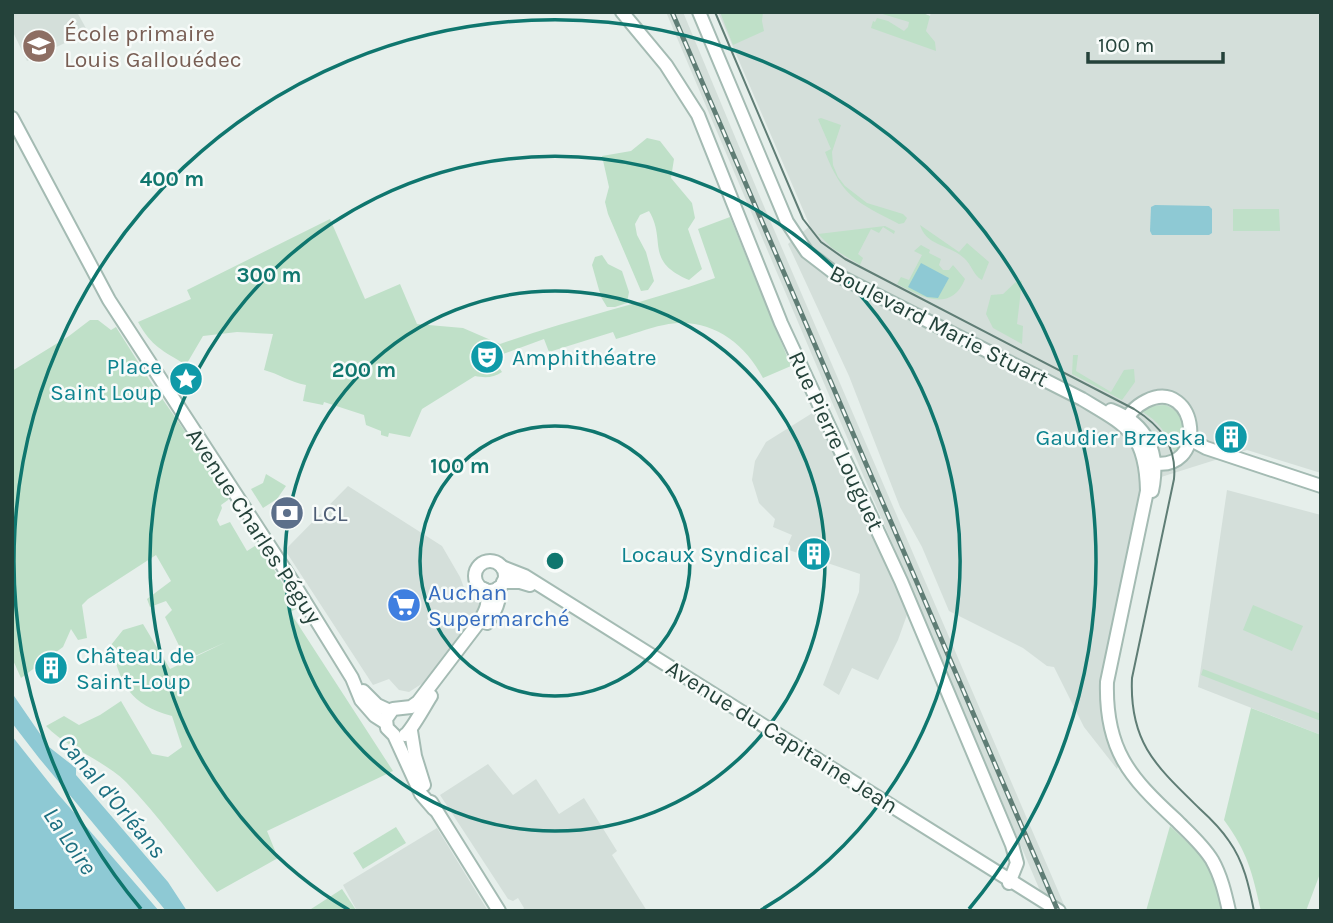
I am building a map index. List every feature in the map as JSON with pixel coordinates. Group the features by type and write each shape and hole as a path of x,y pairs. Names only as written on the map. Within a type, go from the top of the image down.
{"main road":[{"name":"Rue Pierre Louguet","path":"622,12 666,65 698,115 786,334 901,581 1012,845 1017,863 1010,881"},
{"name":"Boulevard Marie Stuart","path":"699,12 787,222 807,252 837,275 1126,421 1150,462"},
{"name":"Avenue Charles Péguy","path":"12,118 109,300 352,678 361,700 375,716 388,717"},
{"path":"1126,421 1139,406 1152,399 1169,399 1177,403 1189,417 1192,429 1191,440 1179,457 1150,462 1146,497 1107,682 1110,726 1130,774 1212,859 1231,911"},
{"path":"1191,440 1321,486"},
{"path":"394,735 404,736 413,726 435,690 492,615 505,575 497,563 489,561 479,566 475,578 487,595 487,607 479,622 418,702 405,708 396,708 388,717 394,735 421,794 434,809 499,911"},
{"name":"Avenue du Capitaine Jean","path":"502,567 525,576 1054,911"},
{"name":"Avenue du Capitaine Jean","path":"501,585 520,582 529,584 1059,911"},
{"path":"484,589 489,591 501,585"},
{"path":"405,708 412,713 420,775 434,809"}],"shaded area":[{"name":"École primaire Louis Gallouédec","path":"12,12 77,12 88,32 27,61 12,30"},
{"path":"666,12 683,12 1065,907 1041,893"},
{"path":"718,12 920,12 930,16 931,12 1321,12 1321,473 1247,450 1142,483 1143,497 1102,690 1119,763 1117,769 1084,727 1054,667 1047,666 1023,648 949,611 922,547 900,507 849,376 788,244 810,226"},
{"path":"814,412 908,612 898,640 878,680 852,668 839,695 823,685 859,592 860,574 786,549 792,535 773,527 775,519 759,503 752,480 755,461 766,442"},
{"path":"348,486 442,546 466,593 479,603 477,616 423,683 409,692 399,690 389,679 373,685 285,550"},
{"path":"1227,490 1321,515 1321,735 1198,687"},
{"path":"488,764 513,795 536,779 559,814 584,798 617,851 612,855 647,911 522,911 524,908 518,898 513,901 508,899 440,795"},
{"path":"437,828 488,911 357,911 343,885"}],"green space":[{"path":"720,12 763,12 764,31 733,45"},
{"path":"876,12 920,12 930,16 926,31 935,42 936,51 871,28 877,18 904,31 908,27 909,22"},
{"path":"818,119 841,125 832,152 833,165 845,186 867,203 903,214 907,218 904,223 899,224 872,210 845,189 838,180 825,152 831,149"},
{"path":"647,138 660,141 674,159 671,178 692,203 695,218 688,229 702,269 689,280 666,265 661,258 657,232 649,211 640,215 635,224 654,281 648,290 641,291 608,214 605,202 609,187 602,156 631,151"},
{"path":"1233,209 1279,209 1280,231 1233,231"},
{"path":"730,217 791,366 763,378 755,364 734,342 709,328 695,324 664,325 616,339 613,332 549,352 544,339 503,354 498,366 502,372 499,374 489,377 475,376 422,409 410,437 389,433 388,437 366,425 364,415 324,402 323,405 303,401 306,385 264,370 273,334 237,332 203,336 186,365 153,343 138,322 191,299 187,290 330,219 365,299 400,284 417,324 463,328 500,344 715,278 698,229"},
{"path":"920,225 959,252 967,243 989,262 982,280 964,258 927,237"},
{"path":"885,226 895,231 894,234 883,227 879,233 871,229 858,254 863,258 860,265 832,248 818,234"},
{"path":"921,245 941,259 939,265 943,270 949,270 953,265 965,279 952,296 943,299 924,297 897,284 901,277 909,280 922,255 914,251"},
{"path":"602,255 608,264 622,271 629,292 627,303 607,307 601,297 592,265 595,257"},
{"path":"1018,280 1022,281 1017,324 1023,326 1022,344 993,328 986,314 991,295 1003,294"},
{"path":"90,320 98,320 111,330 116,327 230,496 221,505 217,520 220,526 230,522 247,551 258,544 298,608 290,612 393,771 267,831 278,858 217,892 126,782 107,767 63,741 46,726 64,716 79,725 121,701 152,754 168,757 182,747 172,716 146,705 129,691 123,682 111,645 123,630 143,624 170,669 226,642 186,660 165,617 172,610 166,601 150,607 147,599 171,581 156,555 82,605 87,638 78,640 71,629 63,647 21,678 12,658 12,371"},
{"path":"1073,355 1078,355 1076,371 1111,392 1124,370 1134,369 1135,382 1122,400 1072,374"},
{"path":"1165,405 1179,414 1184,427 1185,438 1175,453 1162,429 1141,411 1150,406"},
{"path":"266,474 286,486 277,499 263,508 251,489 263,483"},
{"path":"1253,605 1303,626 1292,651 1243,630"},
{"path":"1203,669 1321,714 1321,721 1201,675"},
{"path":"1251,708 1321,735 1321,871 1306,911 1261,911 1248,863 1224,820"},
{"path":"1170,826 1203,857 1216,885 1222,911 1146,911"},
{"path":"396,827 406,843 363,869 353,853"},
{"path":"342,889 356,910 308,911"}],"water":[{"path":"1209,206 1212,209 1212,233 1152,235 1151,207"},
{"path":"921,263 949,278 938,298 927,297 908,287"},
{"path":"12,693 49,747 76,768 76,775 168,882 187,911 166,911 39,758 12,723"},
{"name":"La Loire","path":"12,736 58,794 159,911 12,911"}],"tram line":[{"path":"715,12 803,219 821,242 845,259 1134,409 1152,422 1165,438 1173,457 1174,479 1132,678 1135,720 1141,737 1159,766 1216,824 1239,857 1254,911"}],"railway":[{"path":"672,12 1058,911"}],"place":[{"name":"École primaire Louis Gallouédec","path":"39,46"},
{"name":"Amphithéatre","path":"487,357"},
{"name":"Place Saint Loup","path":"186,379"},
{"name":"Gaudier Brzeska","path":"1231,437"},
{"name":"LCL","path":"287,513"},
{"name":"Locaux Syndical","path":"814,554"},
{"name":"Auchan Supermarché","path":"404,605"},
{"name":"Château de Saint-Loup","path":"51,668"}],"water label":[{"name":"Canal d'Orléans","path":"112,796"}]}
